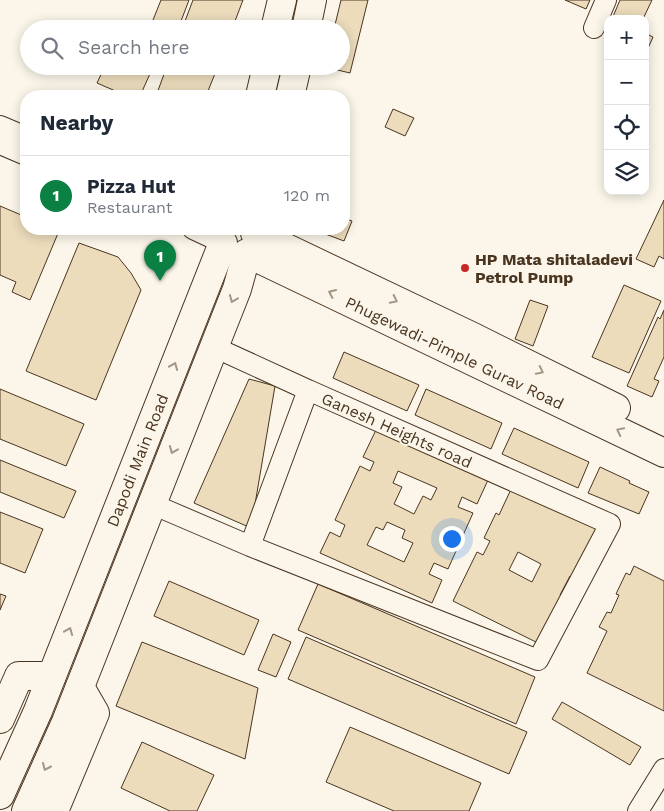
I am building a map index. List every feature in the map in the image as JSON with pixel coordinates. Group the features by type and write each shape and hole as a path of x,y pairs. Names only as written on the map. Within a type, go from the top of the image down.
{"main road":[{"path":"277,20 282,0"},
{"path":"308,20 312,0"},
{"path":"261,90 265,75"},
{"path":"291,90 295,75"},
{"name":"Phugewadi-Pimple Gurav Road","path":"243,236 468,346 664,432"},
{"name":"Dapodi Main Road","path":"26,811 80,687 237,289 243,236"},
{"name":"Dapodi Main Road","path":"0,795 243,236"},
{"name":"Phugewadi-Pimple Gurav Road","path":"468,346 664,453"},
{"path":"0,720 19,676 51,676"},
{"path":"54,811 95,713 80,687"}],"street":[{"path":"594,28 606,0"},
{"path":"0,126 20,134"},
{"path":"0,144 20,152"},
{"path":"214,347 308,390"},
{"name":"Ganesh Heights road","path":"308,390 610,524 538,660 250,546 308,390"},
{"path":"152,504 250,546"},
{"path":"638,811 664,769"}],"building":[{"path":"161,0 189,0 181,20 153,20"},
{"path":"193,0 243,0 235,20 185,20"},
{"path":"341,0 368,0 350,73 350,20 336,20"},
{"path":"565,0 590,0 586,9"},
{"path":"620,0 652,0 645,15 614,15"},
{"path":"649,35 653,37 649,46"},
{"path":"101,75 149,75 143,90 113,90 97,83"},
{"path":"164,75 214,75 208,90 158,90"},
{"path":"393,109 414,118 405,136 385,127"},
{"path":"664,200 664,259 659,256 654,267 636,259"},
{"path":"0,206 20,214 20,235 57,235 30,300 12,292 16,282 0,275"},
{"path":"328,235 346,235 344,241"},
{"path":"79,243 118,257 131,273 141,290 96,400 26,371"},
{"path":"624,285 661,301 629,373 592,357"},
{"path":"530,300 548,306 533,346 515,339"},
{"path":"664,310 664,357 654,379 659,381 652,397 627,386 658,317 660,319"},
{"path":"344,352 419,385 407,411 333,378"},
{"path":"249,379 275,386 251,528 194,503"},
{"path":"0,389 84,424 66,466 0,439"},
{"path":"426,389 502,423 491,449 415,415"},
{"path":"514,428 589,462 578,488 502,454"},
{"path":"376,430 488,480 477,504 462,497 458,507 473,513 448,569 434,563 429,574 442,580 432,603 320,553 330,532 340,537 345,525 335,520 360,466 370,471 374,462 363,457","holes":["398,471 437,488 431,500 423,496 414,514 394,504 402,487 393,483","387,522 405,530 402,538 413,543 404,562 367,545 376,527 383,530"]},
{"path":"0,460 76,491 64,518 0,492"},
{"path":"600,467 649,492 639,514 588,493"},
{"path":"513,485 600,528 575,579 570,576 560,595 566,597 542,645 453,601 477,552 483,555 490,541 484,538 496,513 499,515","holes":["518,552 541,564 532,582 509,570"]},
{"path":"0,512 43,529 25,573 0,563"},
{"path":"634,566 664,581 664,711 587,673 607,631 599,627 607,612 611,613 619,595 616,594 626,573 630,575"},
{"path":"169,581 259,620 244,655 154,616"},
{"path":"318,584 535,677 516,724 298,630"},
{"path":"0,594 6,596 0,610"},
{"path":"273,634 291,642 276,677 258,670"},
{"path":"306,637 527,732 509,774 288,679"},
{"path":"142,642 258,688 245,759 116,706"},
{"path":"562,702 641,747 630,765 552,719"},
{"path":"350,727 481,783 469,811 394,811 326,782"},
{"path":"142,742 214,775 197,811 170,811 121,788"}],"place":[{"name":"HP Mata shitaladevi Petrol Pump","path":"465,268"},
{"name":"Pizza Hut","path":"160,281"}]}
